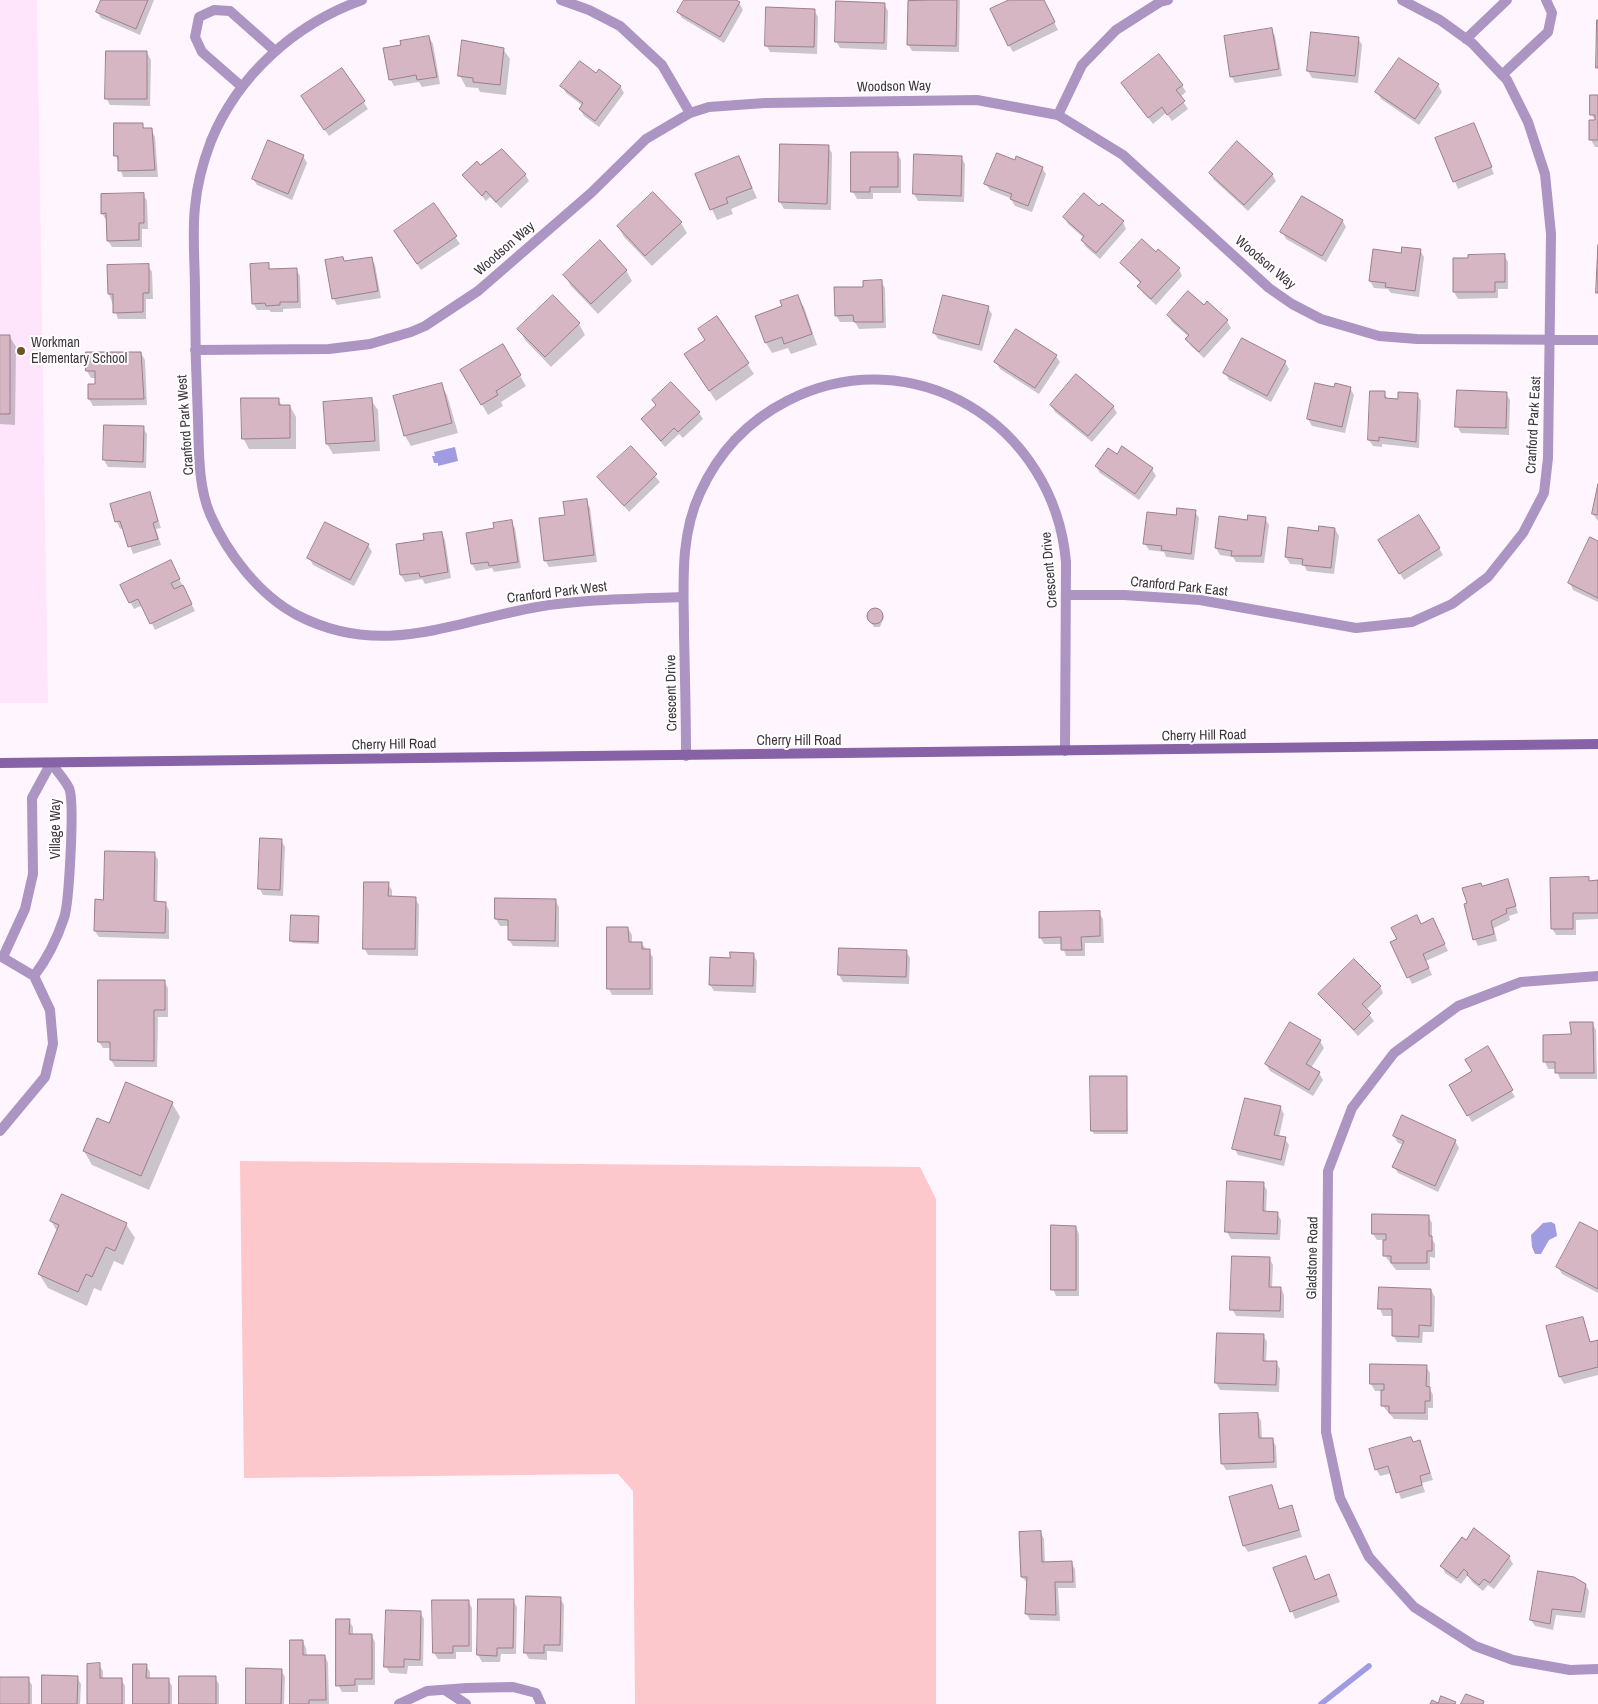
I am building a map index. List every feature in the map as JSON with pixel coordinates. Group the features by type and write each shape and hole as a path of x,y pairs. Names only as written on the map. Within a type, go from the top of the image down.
{"main road":[{"name":"Cherry Hill Road","path":"0,763 1598,744"}],"street":[{"name":"Cranford Park West","path":"362,0 324,17 274,50 241,86 212,140 200,177 194,209 195,350 200,466 209,512 238,565 281,604 296,614 336,630 390,637 427,633 539,607 613,599 683,597"},
{"path":"561,0 589,10 620,26 662,65 690,113"},
{"path":"1058,116 1082,65 1116,30 1160,2 1168,0"},
{"name":"Cranford Park East","path":"1067,595 1124,595 1200,600 1356,628 1412,622 1452,604 1488,577 1523,533 1544,493 1548,458 1551,234 1545,174 1528,122 1502,75 1466,39 1440,20 1402,0"},
{"path":"1466,39 1507,0"},
{"path":"1502,75 1548,32 1552,13 1546,0"},
{"path":"241,86 202,52 195,37 199,17 214,10 230,11 274,50"},
{"name":"Woodson Way","path":"195,350 352,347 394,337 425,326 478,291 591,193 646,139 690,113 709,107 765,103 977,100 1058,116 1123,155 1269,288 1321,319 1359,332 1402,338 1598,340"},
{"name":"Crescent Drive","path":"686,756 683,597 685,549 691,515 708,476 732,444 760,417 798,396 835,384 878,380 915,385 954,398 985,415 1019,445 1041,476 1052,499 1062,532 1067,595 1065,751"},
{"name":"Village Way","path":"51,763 70,789 72,822 67,899 65,917 44,963 34,976 2,957 26,909 33,874 32,798 51,763"},
{"path":"0,1131 45,1077 54,1044 50,1010 34,976"},
{"name":"Gladstone Road","path":"1598,976 1522,982 1458,1006 1394,1053 1352,1108 1328,1171 1326,1432 1340,1498 1369,1558 1414,1607 1475,1646 1513,1660 1570,1670 1598,1669"},
{"path":"400,1704 427,1691 513,1687 536,1694 540,1704"},
{"path":"444,1690 466,1704"}],"shaded area":[{"name":"Workman Elementary School","path":"0,0 37,0 48,703 0,703"},
{"path":"455,447 458,461 438,466 438,463 434,463 432,456 435,456 434,452"},
{"path":"240,1161 920,1167 936,1199 936,1704 635,1704 633,1491 618,1474 244,1478"},
{"path":"1551,1222 1555,1224 1557,1236 1549,1240 1541,1254 1535,1254 1531,1235 1543,1223"}],"building":[{"path":"101,0 148,0 136,29 96,12"},
{"path":"684,0 736,0 740,2 720,37 677,12"},
{"path":"957,0 956,46 907,45 908,1"},
{"path":"1009,0 1044,0 1055,22 1008,46 990,9"},
{"path":"836,1 885,3 884,43 835,42"},
{"path":"766,7 815,9 814,47 765,46"},
{"path":"1597,20 1598,68 1596,68"},
{"path":"1272,28 1279,69 1230,77 1224,36"},
{"path":"1311,32 1359,37 1355,76 1307,71"},
{"path":"429,36 437,77 417,80 416,75 389,80 383,48 401,45 400,41"},
{"path":"462,40 504,48 500,85 473,82 473,78 458,76"},
{"path":"106,51 147,51 147,99 105,99"},
{"path":"1159,54 1183,85 1176,90 1185,101 1167,115 1162,107 1148,118 1121,83"},
{"path":"1399,58 1439,84 1415,119 1375,92"},
{"path":"580,61 596,73 599,69 621,86 595,121 579,109 583,103 560,86"},
{"path":"342,68 365,101 324,130 301,96"},
{"path":"1590,95 1598,95 1598,140 1589,140 1589,120 1595,120 1595,115 1590,115"},
{"path":"114,123 143,123 143,128 152,128 155,170 118,171 118,156 114,156"},
{"path":"1474,123 1492,167 1453,182 1435,138"},
{"path":"268,140 304,155 288,194 252,179"},
{"path":"1237,141 1273,174 1244,205 1209,173"},
{"path":"780,144 829,145 827,204 779,202"},
{"path":"502,149 526,174 496,202 486,191 482,196 462,175 477,161 480,165"},
{"path":"851,152 898,152 898,187 870,187 870,192 851,192"},
{"path":"997,153 1015,160 1016,156 1043,167 1028,206 1010,199 1012,194 984,184"},
{"path":"914,154 962,156 961,196 913,194"},
{"path":"739,156 752,188 726,198 728,203 710,210 695,174"},
{"path":"653,192 682,222 645,256 617,226"},
{"path":"144,193 144,223 139,223 139,240 107,241 106,213 101,214 101,194"},
{"path":"1084,193 1099,206 1102,203 1124,221 1096,253 1081,240 1084,236 1063,217"},
{"path":"1302,196 1343,220 1322,256 1280,232"},
{"path":"434,203 457,236 417,264 394,231"},
{"path":"1142,239 1156,252 1158,249 1180,268 1151,299 1137,286 1141,282 1120,263"},
{"path":"600,240 627,270 591,304 563,275"},
{"path":"1598,245 1598,293 1596,293"},
{"path":"1402,247 1421,249 1415,291 1385,287 1386,283 1369,281 1373,249 1401,253"},
{"path":"1505,254 1505,282 1495,282 1495,292 1453,292 1453,258 1468,258 1468,255"},
{"path":"343,257 344,261 372,257 378,291 332,299 325,260"},
{"path":"269,263 269,269 297,268 298,302 280,302 280,305 266,306 265,303 252,304 250,264"},
{"path":"149,264 149,293 143,293 143,312 113,313 113,294 108,294 107,265"},
{"path":"882,280 883,322 854,322 853,315 835,316 834,287 863,287 863,281"},
{"path":"1188,291 1204,305 1207,301 1228,320 1199,352 1185,339 1189,335 1167,315"},
{"path":"553,295 580,323 545,357 517,329"},
{"path":"798,295 812,334 784,344 782,337 765,343 755,316 782,306 780,301"},
{"path":"943,295 989,306 979,345 933,333"},
{"path":"717,316 749,363 709,391 684,354 705,340 698,329"},
{"path":"1016,329 1057,355 1035,388 994,362"},
{"path":"0,335 10,335 10,414 0,414"},
{"path":"1242,338 1286,361 1267,396 1223,373"},
{"path":"503,344 521,375 496,391 498,395 481,405 460,370"},
{"path":"86,352 141,352 144,399 88,399 88,384 95,384 95,371 86,371"},
{"path":"1076,374 1114,406 1088,436 1050,405"},
{"path":"671,382 700,412 678,432 674,428 661,441 641,419 656,405 652,400"},
{"path":"442,383 452,423 404,436 393,396"},
{"path":"1315,383 1334,387 1335,383 1351,387 1342,427 1307,419"},
{"path":"1457,390 1507,392 1506,428 1455,427"},
{"path":"1370,391 1385,391 1385,398 1398,399 1398,392 1418,393 1416,442 1379,437 1379,441 1368,440"},
{"path":"241,398 279,398 279,405 290,405 290,438 242,439"},
{"path":"372,398 375,441 326,444 323,402"},
{"path":"104,425 144,426 143,462 103,460"},
{"path":"631,446 657,474 624,506 597,477"},
{"path":"1122,446 1153,468 1135,494 1095,466 1108,448 1117,454"},
{"path":"1598,484 1598,515 1592,514"},
{"path":"150,492 158,521 153,523 158,539 128,547 120,521 115,522 110,504"},
{"path":"587,499 594,555 544,561 539,518 565,515 563,502"},
{"path":"1177,508 1196,510 1191,554 1161,550 1162,546 1143,544 1147,512 1176,515"},
{"path":"1248,515 1266,517 1261,556 1231,556 1232,551 1215,548 1219,516 1247,520"},
{"path":"1419,515 1440,548 1399,574 1378,540"},
{"path":"512,520 518,562 489,566 488,562 471,564 466,533 494,528 493,523"},
{"path":"325,522 369,544 350,580 307,558"},
{"path":"1319,526 1335,528 1331,568 1302,565 1303,559 1285,557 1288,527 1318,531"},
{"path":"442,532 448,572 420,577 419,573 400,575 396,544 424,540 423,534"},
{"path":"1590,537 1598,541 1598,598 1568,583"},
{"path":"171,560 180,579 171,583 174,589 183,585 192,604 150,624 138,599 129,603 120,585"},
{"path":"872,608 878,608 883,613 881,622 872,624 867,619 867,613"},
{"path":"260,838 282,839 280,890 258,889"},
{"path":"105,851 155,852 154,901 166,902 165,933 94,931 95,899 103,900"},
{"path":"1589,877 1589,881 1598,880 1598,913 1573,913 1573,929 1551,929 1550,878"},
{"path":"1508,879 1516,906 1506,909 1507,913 1491,921 1494,934 1473,940 1464,904 1467,903 1462,888 1481,883 1482,886"},
{"path":"364,882 389,882 388,896 416,897 415,949 363,949"},
{"path":"495,898 556,899 555,941 508,940 508,920 495,919"},
{"path":"1100,911 1100,936 1081,937 1082,950 1061,950 1061,937 1039,938 1039,912"},
{"path":"291,915 319,916 318,942 290,941"},
{"path":"1417,915 1421,924 1433,918 1445,944 1423,954 1429,968 1407,978 1390,942 1397,939 1391,928"},
{"path":"607,927 628,927 629,942 642,942 642,949 650,949 650,989 607,989"},
{"path":"839,948 907,950 906,977 838,975"},
{"path":"730,952 754,953 753,986 709,985 710,957 730,958"},
{"path":"1354,959 1381,986 1362,1004 1371,1013 1354,1030 1318,994"},
{"path":"98,980 165,980 165,1010 154,1010 154,1061 110,1060 110,1042 98,1042"},
{"path":"1290,1022 1321,1040 1306,1064 1320,1072 1309,1090 1265,1064"},
{"path":"1570,1022 1593,1022 1594,1073 1555,1073 1555,1062 1543,1062 1543,1035 1571,1034"},
{"path":"1488,1046 1513,1090 1467,1116 1449,1085 1472,1071 1465,1060"},
{"path":"1090,1076 1127,1076 1127,1131 1091,1131"},
{"path":"126,1082 173,1102 141,1176 83,1151 97,1118 109,1123"},
{"path":"1245,1098 1281,1106 1274,1135 1286,1137 1281,1160 1232,1149"},
{"path":"1402,1115 1456,1140 1435,1186 1392,1167 1404,1141 1393,1136"},
{"path":"1227,1181 1264,1182 1263,1211 1278,1212 1277,1234 1225,1232"},
{"path":"62,1194 127,1223 115,1251 106,1247 92,1277 86,1274 78,1292 38,1274 59,1225 50,1221"},
{"path":"1372,1214 1429,1215 1429,1236 1432,1236 1432,1251 1427,1251 1427,1263 1391,1263 1391,1256 1383,1256 1383,1240 1386,1240 1386,1234 1372,1234"},
{"path":"1580,1222 1598,1231 1598,1289 1556,1267"},
{"path":"1051,1225 1076,1226 1076,1290 1051,1290"},
{"path":"1232,1256 1270,1257 1269,1287 1281,1287 1280,1311 1230,1310"},
{"path":"1379,1287 1431,1289 1431,1326 1419,1325 1419,1337 1392,1336 1392,1309 1378,1309"},
{"path":"1583,1317 1590,1342 1598,1340 1598,1367 1559,1377 1546,1326"},
{"path":"1217,1333 1264,1334 1263,1361 1277,1361 1276,1385 1215,1383"},
{"path":"1370,1364 1427,1365 1426,1386 1430,1387 1430,1401 1425,1401 1425,1413 1389,1413 1389,1406 1381,1406 1381,1390 1384,1390 1384,1384 1370,1384"},
{"path":"1258,1413 1259,1438 1273,1438 1274,1462 1221,1464 1219,1414"},
{"path":"1411,1437 1413,1442 1420,1440 1430,1473 1420,1476 1422,1485 1396,1493 1388,1466 1375,1470 1369,1449"},
{"path":"1272,1485 1279,1509 1292,1505 1299,1530 1243,1546 1229,1497"},
{"path":"1474,1528 1510,1556 1490,1583 1484,1579 1479,1585 1467,1575 1468,1573 1464,1569 1457,1578 1440,1566 1462,1537 1466,1540"},
{"path":"1041,1531 1042,1562 1072,1561 1073,1582 1055,1582 1056,1615 1025,1614 1027,1577 1021,1577 1019,1532"},
{"path":"1306,1556 1315,1580 1329,1574 1337,1595 1290,1612 1273,1568"},
{"path":"1538,1571 1574,1577 1586,1584 1581,1612 1552,1609 1550,1624 1530,1620"},
{"path":"526,1596 561,1597 560,1645 544,1645 544,1653 524,1653"},
{"path":"478,1599 514,1599 513,1648 497,1648 497,1656 477,1655"},
{"path":"432,1600 469,1600 469,1646 453,1646 453,1653 433,1653"},
{"path":"386,1610 421,1611 420,1660 404,1659 404,1667 384,1667"},
{"path":"336,1619 350,1619 349,1634 372,1634 372,1679 355,1679 355,1685 336,1686"},
{"path":"290,1640 303,1640 303,1655 325,1655 326,1700 309,1700 309,1704 290,1704"},
{"path":"100,1663 100,1678 122,1678 122,1704 87,1704 87,1664"},
{"path":"133,1664 147,1664 146,1678 169,1678 169,1704 133,1704"},
{"path":"246,1668 282,1669 281,1704 246,1704"},
{"path":"42,1675 78,1676 77,1704 42,1704"},
{"path":"179,1676 216,1676 216,1704 179,1704"},
{"path":"0,1677 29,1677 29,1704 0,1704"},
{"path":"1466,1694 1484,1701 1483,1704 1461,1704"},
{"path":"1441,1696 1456,1702 1455,1704 1430,1704 1432,1700 1438,1703"}],"waterway":[{"path":"1321,1704 1369,1666"}],"place":[{"name":"Workman Elementary School","path":"21,351"}]}
